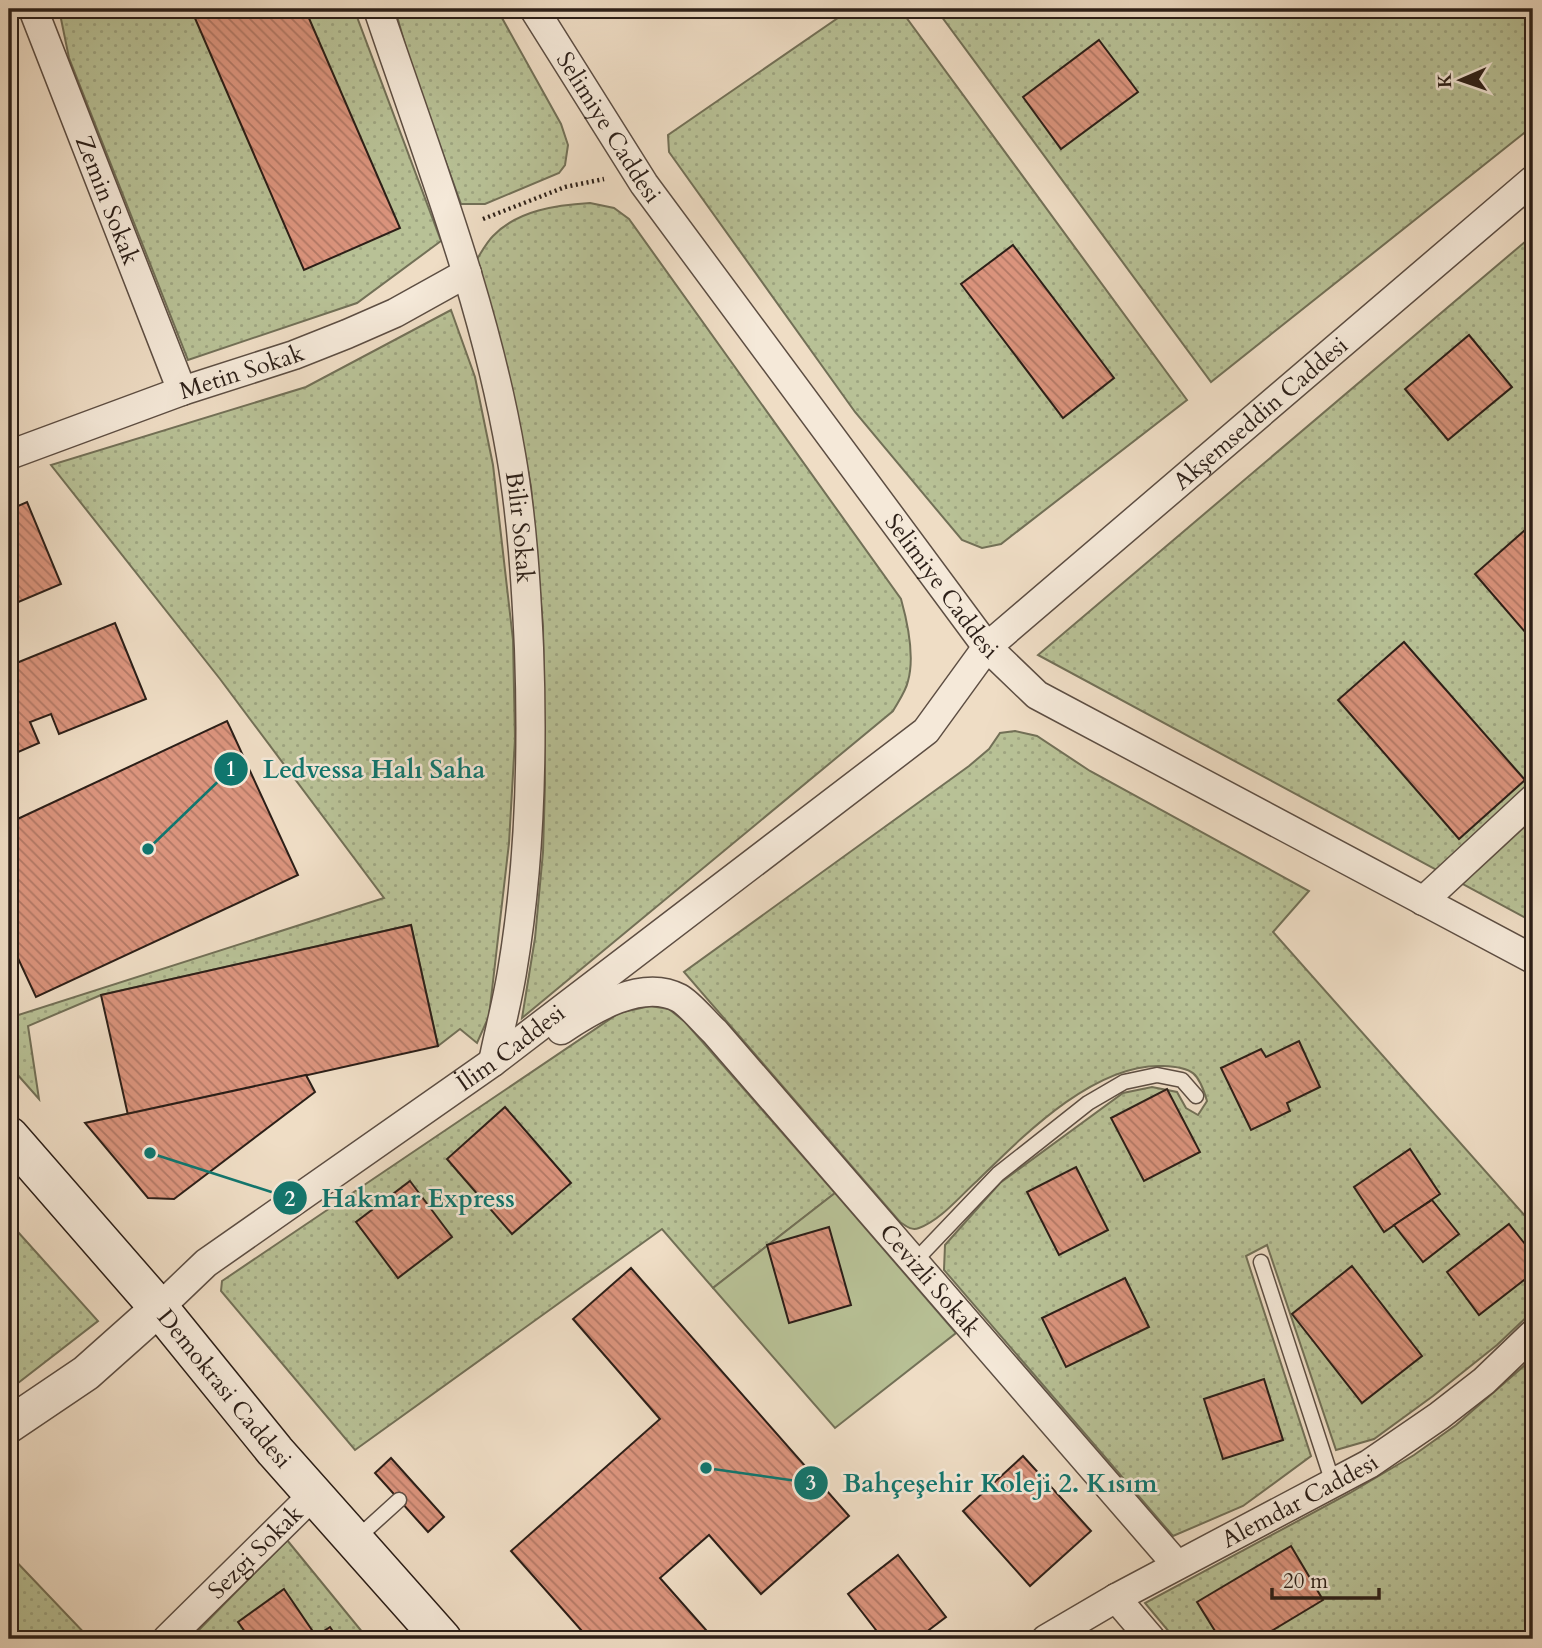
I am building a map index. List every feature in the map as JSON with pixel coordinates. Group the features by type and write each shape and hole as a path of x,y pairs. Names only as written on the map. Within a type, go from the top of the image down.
{"main road":[{"name":"Demokrasi Caddesi","path":"9,1136 159,1308 275,1451 442,1639"}],"street":[{"name":"Zemin Sokak","path":"33,9 181,391"},
{"name":"Bilir Sokak","path":"378,9 467,272 497,390 511,455 526,593 530,774 524,872 512,972 492,1062"},
{"name":"Selimiye Caddesi","path":"534,9 644,184 987,647 1037,695 1533,959"},
{"name":"Akşemseddin Caddesi","path":"987,647 1533,180"},
{"name":"Metin Sokak","path":"9,455 181,391 294,355 347,334 395,313 467,272"},
{"name":"İlim Caddesi","path":"9,1425 86,1373 206,1263 492,1062 926,731 987,647"},
{"path":"1423,901 1533,799"},
{"name":"Cevizli Sokak","path":"492,1062 536,1046 600,1006 628,995 656,992 679,998 715,1032 1177,1565"},
{"name":"Alemdar Caddesi","path":"1046,1639 1116,1598 1369,1464 1484,1381 1533,1335"},
{"name":"Sezgi Sokak","path":"167,1639 313,1495"},
{"path":"1116,1598 1151,1639"}],"lane":[{"path":"914,1262 998,1174 1097,1098 1125,1082 1157,1075 1182,1080 1196,1096"},
{"path":"1261,1262 1333,1483"},
{"path":"354,1541 399,1500"}],"path":[{"path":"454,233 499,211 565,187 606,178 644,184"}],"green space":[{"path":"59,9 354,9 441,241 357,303 188,360 69,58"},
{"path":"395,9 497,9 561,124 568,145 565,165 559,173 485,204 461,204 411,66"},
{"path":"851,9 900,9 1187,400 1001,544 982,548 962,540 855,412 669,152 668,135"},
{"path":"936,9 1533,9 1533,126 1211,382"},
{"path":"590,203 614,208 629,219 901,599 910,640 911,661 906,689 893,711 522,1018 535,938 543,852 543,626 531,487 514,401 477,259 493,236 514,220 551,207"},
{"path":"1533,235 1533,922 1038,655"},
{"path":"451,310 475,377 493,465 513,640 515,739 509,843 489,1016 477,1043 460,1029 438,1046 411,925 101,995 28,1026 39,1099 9,1065 9,1018 384,898 220,679 51,465 306,387"},
{"path":"1015,731 1037,736 1090,771 1309,891 1273,932 1533,1225 1533,1311 1497,1345 1374,1439 1336,1450 1267,1245 1246,1256 1311,1456 1243,1506 1173,1536 944,1270 945,1245 1000,1183 1123,1093 1152,1087 1177,1092 1186,1108 1198,1115 1207,1101 1201,1084 1193,1073 1181,1068 1163,1066 1137,1068 1111,1076 1086,1089 1038,1124 943,1214 916,1229 900,1222 684,972 969,766 989,749 1000,733"},
{"path":"650,1006 669,1009 685,1022 835,1193 713,1288 662,1229 355,1450 221,1291 222,1281 619,1013"},
{"path":"835,1193 956,1333 835,1428 713,1288"},
{"path":"9,1222 98,1321 9,1390"},
{"path":"1533,1358 1533,1639 1175,1639 1145,1603 1350,1493 1414,1455 1456,1425"},
{"path":"287,1540 368,1639 190,1639"},
{"path":"9,1554 90,1639 9,1639"}],"building":[{"path":"191,9 305,9 400,228 304,270"},
{"path":"1099,40 1138,92 1061,149 1023,97"},
{"path":"1013,245 1114,378 1063,418 961,284"},
{"path":"1469,335 1512,387 1448,440 1405,389"},
{"path":"27,502 61,584 9,606 9,510"},
{"path":"1533,523 1533,641 1475,574"},
{"path":"115,623 146,699 59,734 51,714 30,722 39,743 9,756 9,666"},
{"path":"1404,642 1525,780 1459,839 1338,700"},
{"path":"227,721 298,875 36,997 9,939 9,823"},
{"path":"411,925 438,1046 128,1115 101,995"},
{"path":"1299,1041 1320,1087 1287,1103 1290,1111 1251,1130 1221,1068 1261,1049 1266,1057"},
{"path":"306,1075 315,1092 174,1199 148,1198 85,1123"},
{"path":"1167,1089 1200,1152 1144,1181 1111,1118"},
{"path":"505,1107 571,1183 512,1234 447,1159"},
{"path":"1410,1149 1440,1194 1384,1232 1354,1187"},
{"path":"1076,1167 1108,1230 1059,1255 1027,1192"},
{"path":"410,1181 452,1237 398,1278 356,1222"},
{"path":"1432,1200 1459,1234 1423,1262 1394,1225"},
{"path":"1509,1224 1533,1254 1533,1273 1479,1315 1447,1272"},
{"path":"829,1227 851,1305 789,1323 767,1245"},
{"path":"1352,1266 1422,1356 1362,1403 1292,1314"},
{"path":"631,1268 849,1516 761,1594 709,1535 660,1578 714,1639 589,1639 511,1551 660,1419 573,1319"},
{"path":"1125,1278 1149,1327 1066,1367 1042,1318"},
{"path":"1264,1379 1283,1440 1223,1459 1204,1399"},
{"path":"1023,1456 1091,1531 1030,1586 963,1511"},
{"path":"391,1458 444,1517 428,1532 375,1473"},
{"path":"1291,1546 1323,1600 1258,1639 1220,1639 1197,1602"},
{"path":"898,1555 946,1617 917,1639 883,1639 848,1594"},
{"path":"284,1589 316,1636 312,1639 250,1639 238,1622"},
{"path":"330,1627 338,1639 312,1639 316,1636"}],"place":[{"name":"Ledvessa Halı Saha","path":"148,849"},
{"name":"Hakmar Express","path":"150,1153"},
{"name":"Bahçeşehir Koleji 2. Kısım","path":"706,1468"}]}
